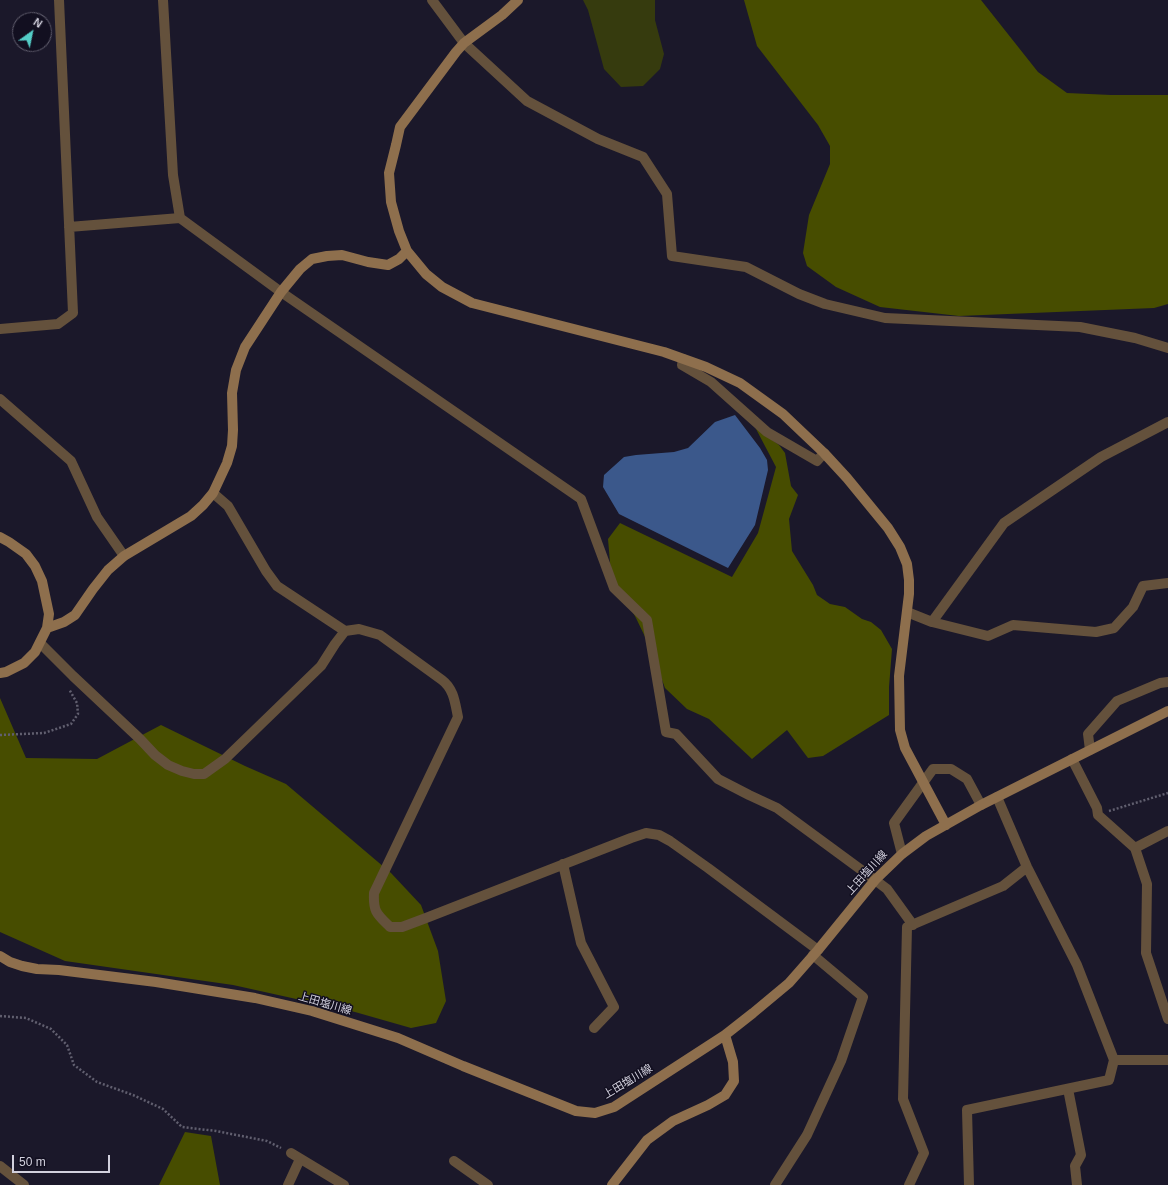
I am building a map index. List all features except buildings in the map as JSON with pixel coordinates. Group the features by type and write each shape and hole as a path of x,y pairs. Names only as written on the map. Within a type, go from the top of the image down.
{"street":[{"path":"0,329 58,324 73,313 59,0"},
{"path":"162,0 174,175 180,218"},
{"path":"432,0 464,43 527,101 598,139 643,157 667,194 672,256 746,267 799,294 825,304 885,318 1080,327 1134,338 1168,348"},
{"path":"518,0 502,15 464,43 400,127 389,173 391,202 399,231 407,250 426,274 442,287 472,302 664,352 706,367 740,383 783,414 824,453 847,478 888,528 900,547 907,564 909,580 907,612 899,676 900,730 905,748 946,826"},
{"path":"69,227 180,218 281,292 581,499 614,588 647,620 666,732 676,734 718,779 777,808 887,889 913,925"},
{"path":"47,628 64,622 75,615 108,570 124,556 191,516 213,493 227,463 232,446 232,393 236,370 245,347 281,292 300,269 312,259 342,255 368,262 388,265 399,259 407,250"},
{"path":"683,359 682,365 711,382 767,432 817,461 824,453"},
{"path":"0,399 71,461 97,517 124,556"},
{"path":"932,622 1004,523 1101,457 1168,422"},
{"path":"213,493 228,506 266,571 277,586 345,631 359,629 380,635 447,683 453,694 458,717 374,893 373,905 378,915 390,927 402,926 646,833 659,835 670,841 708,868 815,953 863,996 841,1061 807,1135 775,1185"},
{"path":"0,537 26,554 35,566 42,581 49,614 47,628 35,652 24,663 6,672 0,673"},
{"path":"907,612 932,622 988,636 1013,625 1096,632 1114,628 1133,607 1143,586 1168,583"},
{"path":"40,643 140,739 155,756 168,765 182,771 194,774 204,774 225,759 321,666 334,644 345,631"},
{"path":"1090,750 1088,734 1117,701 1160,683 1168,682"},
{"name":"上田塩川線","path":"0,956 10,962 37,969 59,970 156,982 255,998 312,1012 398,1038 463,1066 576,1111 595,1113 614,1107 725,1035 754,1014 789,983 875,880 902,854 926,836 981,805 1168,711"},
{"path":"1072,759 1097,808 1098,815 1135,848 1147,884 1146,953 1168,1019"},
{"path":"902,854 894,823 933,770 951,770 967,779 981,805"},
{"path":"969,1185 968,1110 1109,1080 1114,1060 1077,965 1027,867 997,797"},
{"path":"1135,848 1168,831"},
{"path":"563,864 581,943 614,1007 594,1028"},
{"path":"909,1185 924,1153 904,1099 907,927 1003,886 1027,867"},
{"path":"612,1185 648,1140 673,1121 708,1105 725,1095 734,1081 733,1062 725,1035"},
{"path":"1114,1060 1168,1060"},
{"path":"1068,1089 1081,1155 1075,1166 1078,1185"},
{"path":"291,1153 344,1185"},
{"path":"288,1185 300,1159"},
{"path":"454,1161 488,1185"},
{"path":"0,1166 24,1185"}],"path":[{"path":"0,735 44,733 71,724 78,714 77,703 68,687 73,676"},
{"path":"1098,815 1168,793"},
{"path":"0,1016 26,1018 52,1029 67,1045 74,1065 97,1082 133,1095 163,1109 182,1127 216,1131 268,1141 291,1153"}],"green space":[{"path":"583,0 655,0 655,20 664,54 660,69 643,86 621,87 604,69 588,10"},
{"path":"744,0 981,0 1038,72 1067,93 1168,95 1168,304 1154,308 959,316 880,307 836,287 807,266 803,253 809,215 830,164 830,146 818,125 757,46"},
{"path":"755,427 779,445 785,453 791,486 798,495 789,519 792,551 813,585 817,595 830,604 845,607 862,619 871,622 881,630 892,649 889,687 889,715 823,756 808,758 787,730 752,759 709,719 687,709 665,688 649,645 636,618 611,574 608,539 620,523 732,577 758,533 776,467"},
{"path":"0,698 26,758 97,759 161,725 245,766 286,784 391,873 421,905 438,951 446,1001 436,1023 411,1028 355,1012 233,985 65,961 0,932"},
{"path":"185,1132 211,1136 220,1185 159,1185"}],"water":[{"path":"735,415 760,448 767,460 768,470 755,525 728,568 619,514 603,487 604,475 624,457 674,452 688,448 715,422"}]}
